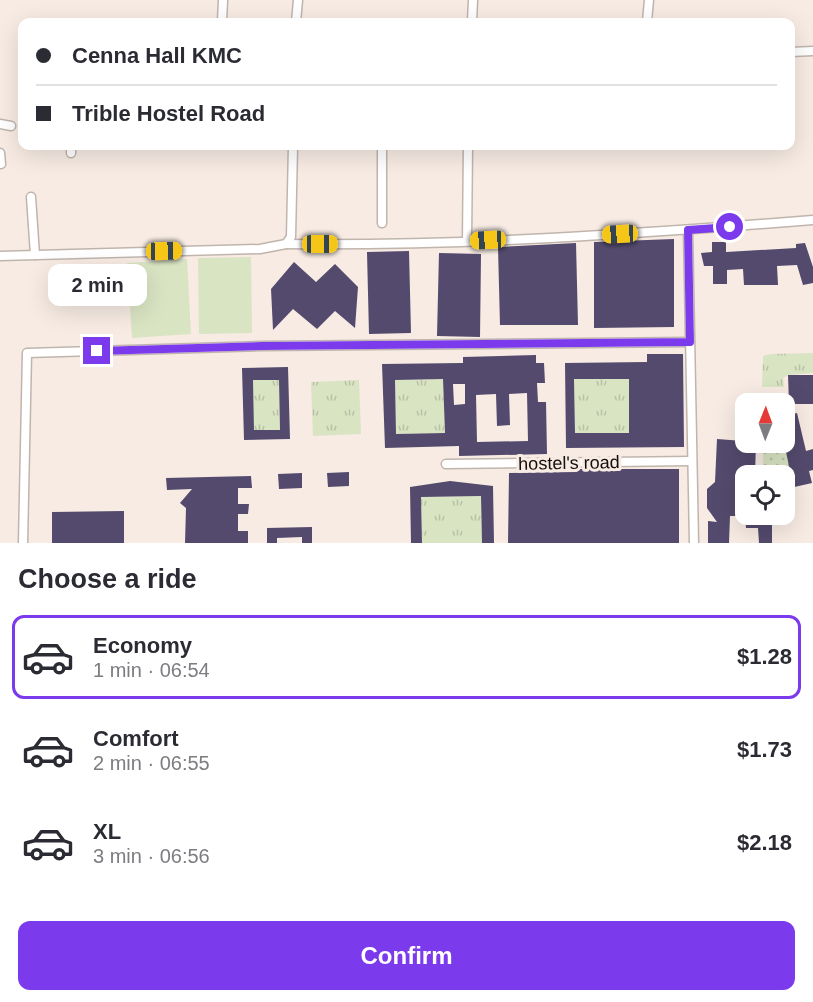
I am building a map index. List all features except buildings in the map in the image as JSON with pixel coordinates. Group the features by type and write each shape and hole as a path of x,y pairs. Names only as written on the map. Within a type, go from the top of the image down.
{"street":[{"path":"222,18 223,0"},
{"path":"296,18 298,0"},
{"path":"472,18 473,0"},
{"path":"647,18 649,0"},
{"path":"795,52 813,51"},
{"path":"0,124 10,126"},
{"path":"286,244 291,237 293,150"},
{"path":"382,150 382,224"},
{"path":"466,241 468,150"},
{"path":"0,153 1,164"},
{"path":"31,197 35,255"},
{"path":"0,256 254,249 286,244 378,245 688,230 813,220"},
{"path":"688,230 694,543"},
{"path":"23,543 27,353 262,346 690,342"},
{"name":"hostel's road","path":"446,464 693,461"}],"green space":[{"path":"251,257 252,333 199,334 198,258"},
{"path":"187,259 191,334 132,338 127,263"},
{"path":"813,353 813,373 788,375 783,378 784,387 762,387 763,356"},
{"path":"443,379 445,433 396,434 395,380"},
{"path":"574,379 629,379 629,433 575,433"},
{"path":"253,380 279,380 280,430 254,430"},
{"path":"359,380 361,434 313,436 311,382"},
{"path":"763,453 786,453 789,465 763,465"},
{"path":"481,496 482,543 422,543 421,497"}],"route":[{"path":"97,351 262,346 690,342 688,230 730,227"}]}
